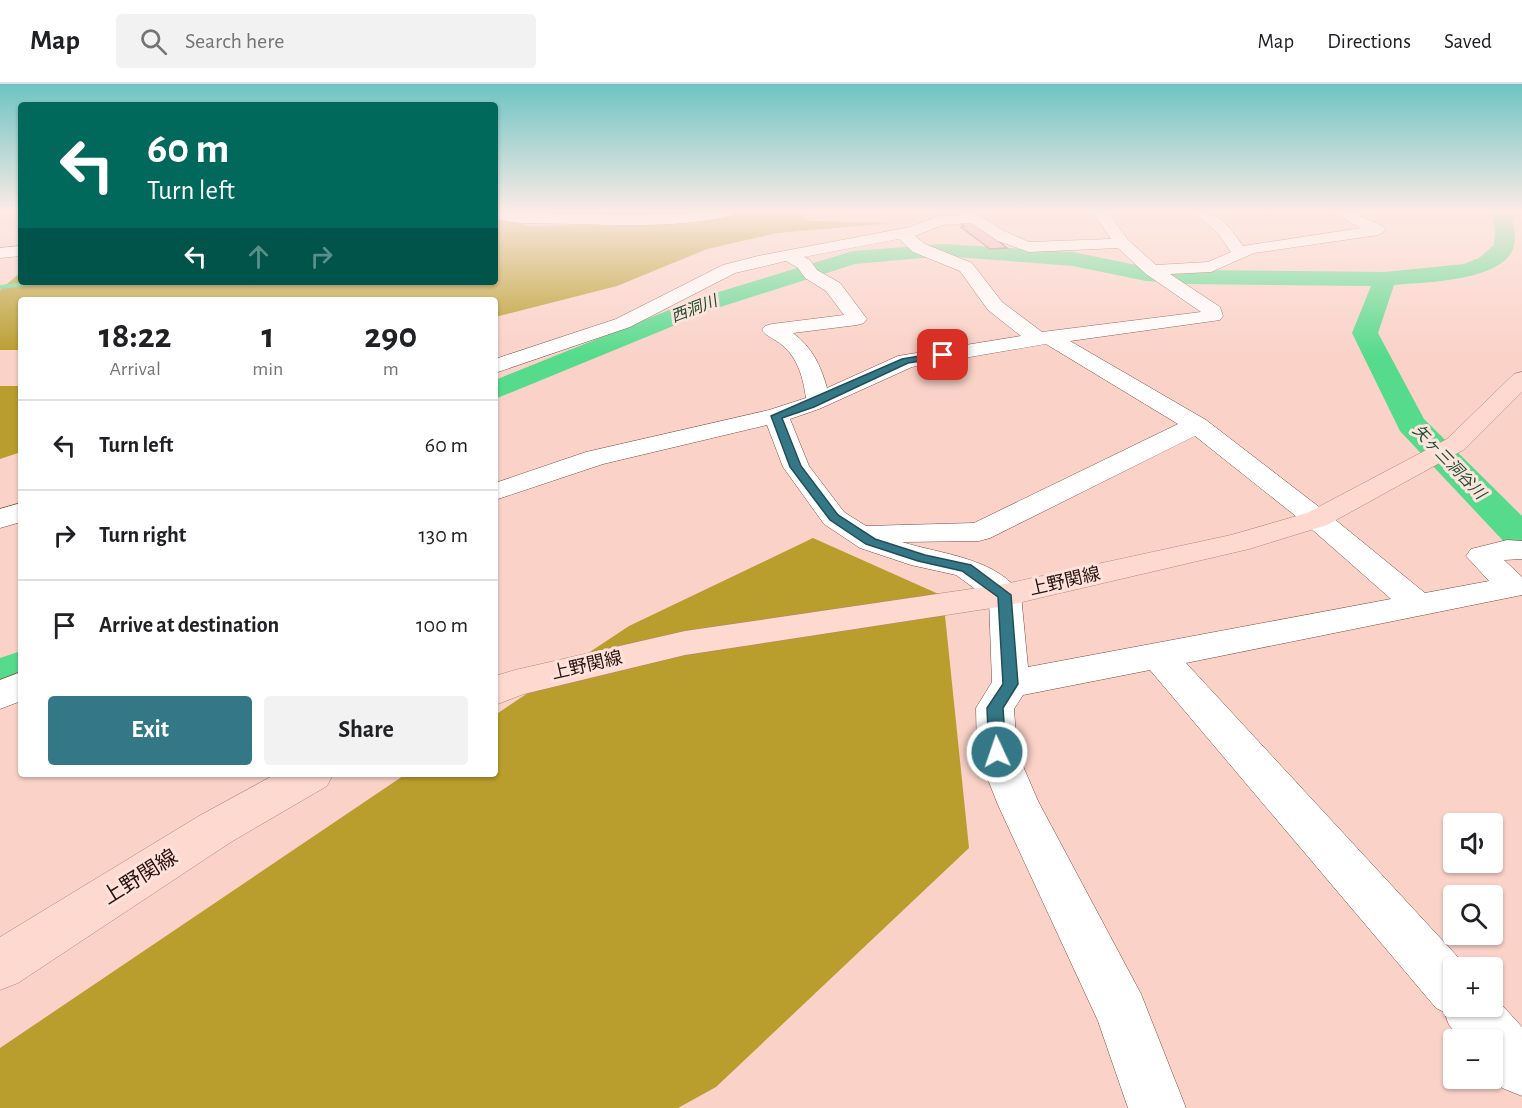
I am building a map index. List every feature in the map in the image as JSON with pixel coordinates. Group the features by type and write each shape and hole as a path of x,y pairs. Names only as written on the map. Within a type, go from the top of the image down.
{"main road":[{"name":"上野関線","path":"498,690 515,683 685,643 1005,595 1238,543 1317,519 1456,444 1522,379"},
{"name":"上野関線","path":"0,965 215,829 307,777"}],"street":[{"path":"498,365 623,323 729,269 802,264 816,260"},
{"path":"949,260 966,267 995,306 1044,339 1197,425 1317,519 1419,606"},
{"path":"498,491 595,458 776,416 818,401 906,361 1212,316 1214,310 1157,273 1142,260"},
{"path":"1157,273 1211,267 1226,260"},
{"path":"802,264 833,287 857,319 772,330 787,337 800,350 814,374 818,401"},
{"path":"776,416 796,467 834,518 871,542 922,558 967,568 1005,595 1011,684 995,708 997,752 1019,805 1122,1013 1157,1108"},
{"path":"858,533 979,532 1197,425"},
{"path":"0,519 18,513"},
{"path":"1011,684 1513,587 1482,556 1507,549 1517,551"},
{"path":"1160,657 1443,978"},
{"path":"0,695 18,687"},
{"path":"1478,1017 1522,1068"}],"shaded area":[{"path":"498,260 681,260 617,286 498,316 498,297 18,297 18,350 0,350 0,290 18,275 18,285 498,285"},
{"path":"0,386 18,386 18,453 0,459"},
{"path":"813,538 943,596 969,848 716,1087 678,1108 0,1108 0,1048 402,777 498,777 498,713 629,626"}],"waterway":[{"name":"西洞川","path":"498,389 708,303 847,260"},
{"name":"西洞川","path":"1077,260 1146,274 1189,277 1385,279"},
{"name":"西洞川","path":"1385,279 1467,270 1491,260"},
{"name":"矢ヶ三洞谷川","path":"1385,279 1365,333 1411,424 1522,538"},
{"path":"0,287 18,285"},
{"name":"西洞川","path":"0,677 18,668"}],"route":[{"path":"943,355 906,361 811,404 776,416 796,467 834,518 871,542 922,558 967,568 1005,595 1011,684 995,708 997,752"}]}
